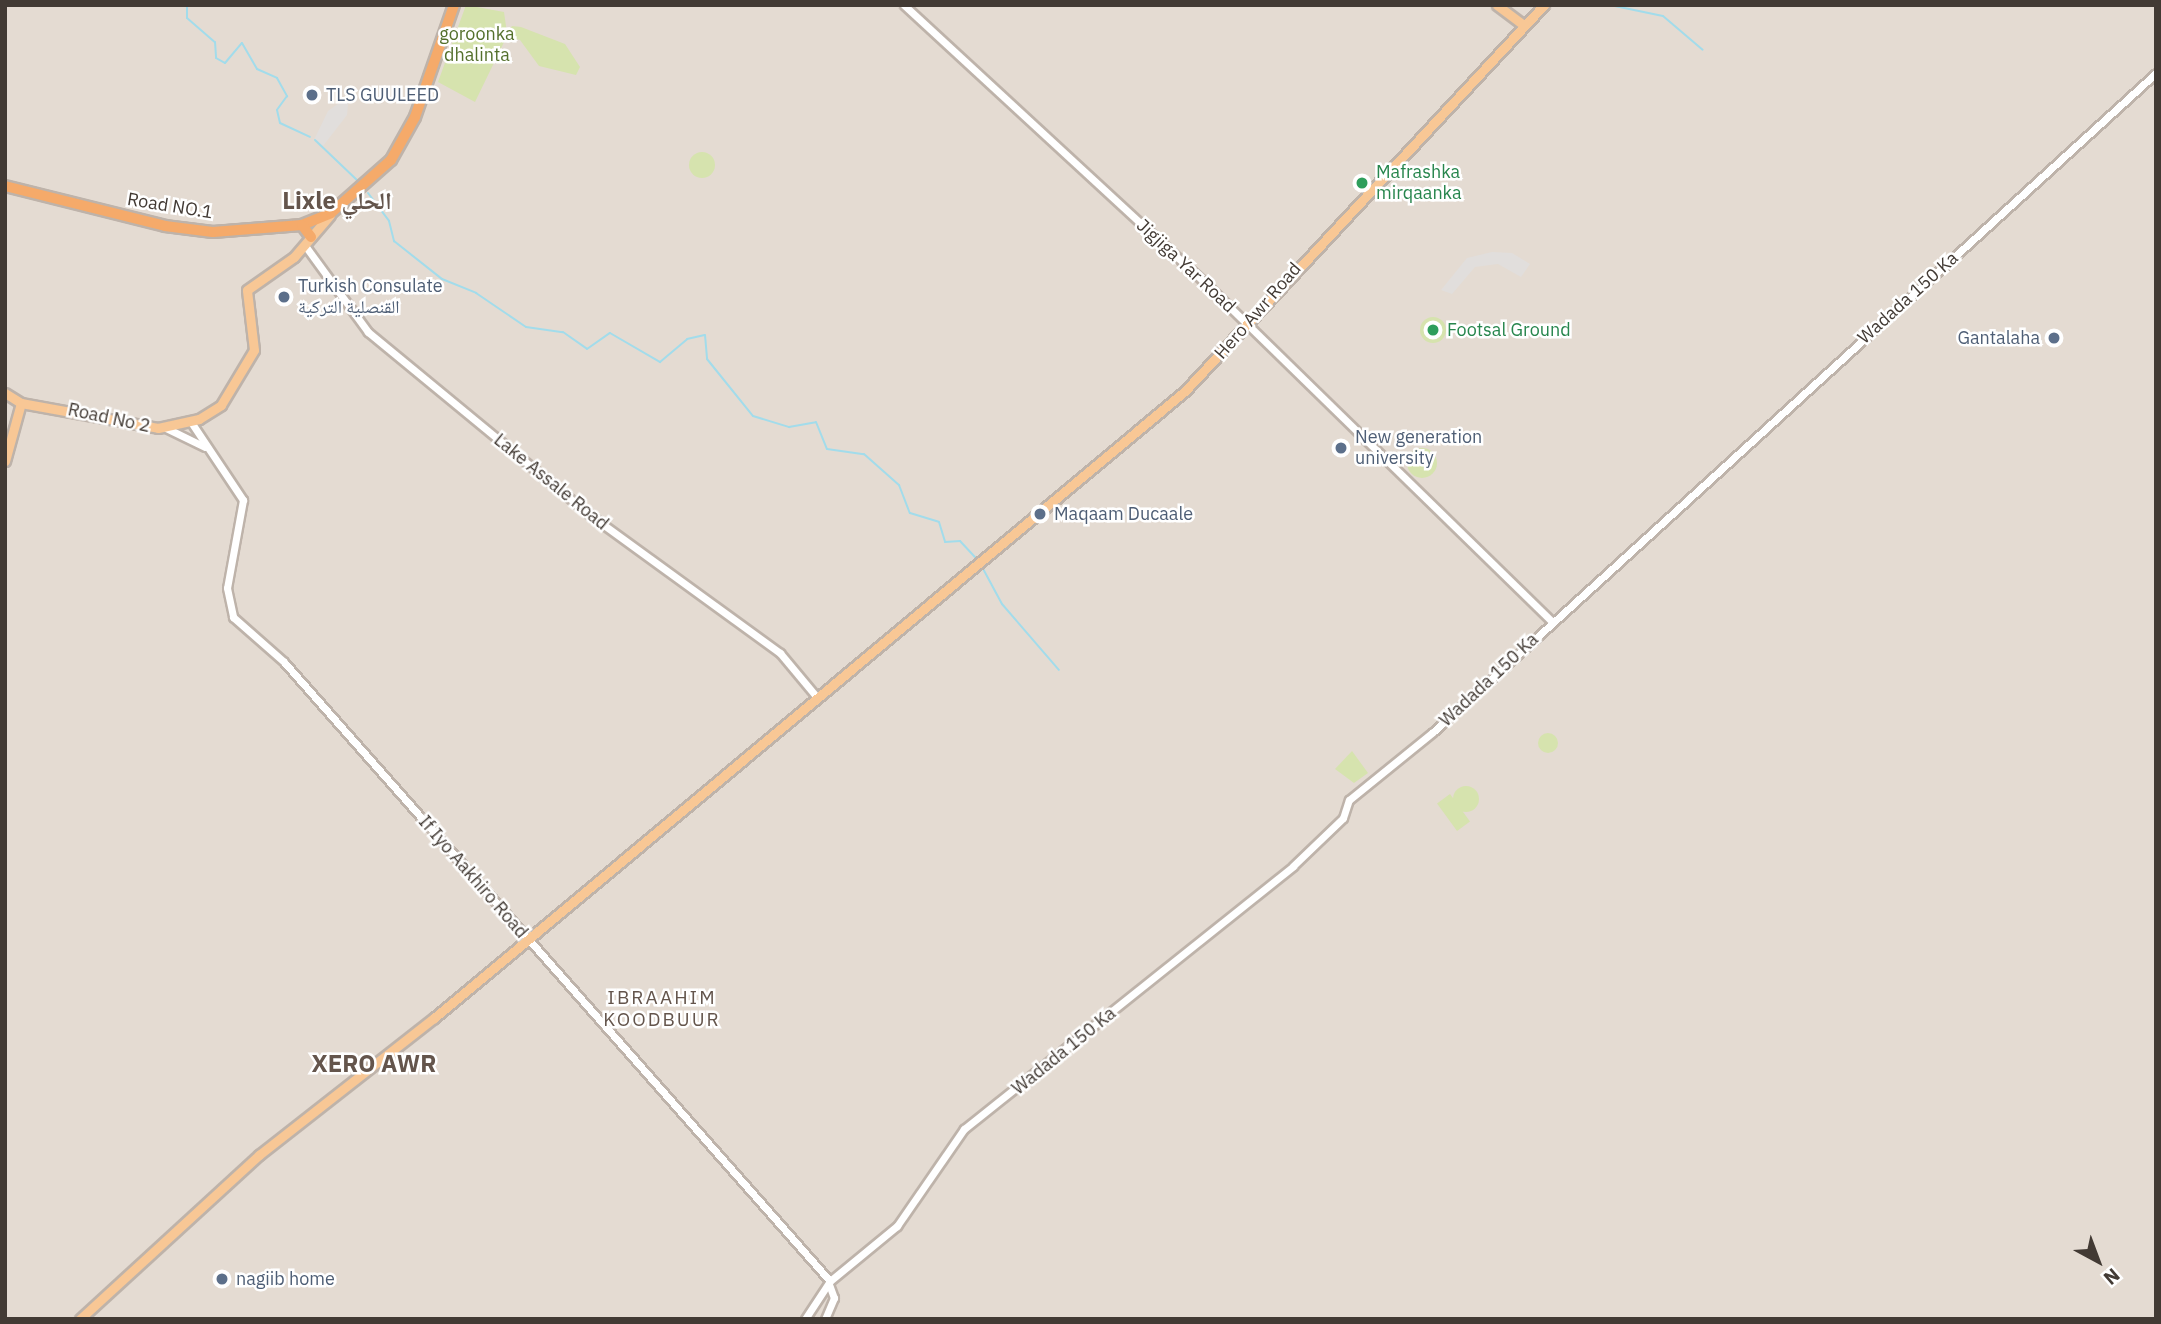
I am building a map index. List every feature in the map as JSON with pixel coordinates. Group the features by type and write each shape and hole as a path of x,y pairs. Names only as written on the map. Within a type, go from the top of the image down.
{"highway":[{"name":"Road NO.1","path":"5,186 165,226 213,232 302,225 331,213 391,160 415,117 454,5"},
{"path":"302,225 308,242"}],"main road":[{"path":"1497,5 1524,25"},
{"name":"Hero Awr Road","path":"80,1319 224,1185 527,939 1185,391 1245,322 1544,5"},
{"name":"Road No 2","path":"21,403 166,428 191,422 221,405 247,371 255,330 247,290 308,242 331,213"},
{"path":"5,393 21,403 5,461"}],"street":[{"name":"Jigjiga Yar Road","path":"904,5 1245,322 1552,622"},
{"name":"Wadada 150 Ka","path":"805,1319 829,1283 897,1226 964,1129 1293,866 1343,818 1349,800 1552,622 2156,73"},
{"name":"Lake Assale Road","path":"308,242 368,332 598,521 780,653 816,696"},
{"name":"If Iyo Aakhiro Road","path":"191,422 205,447 243,500 227,588 233,617 284,662 829,1283"},
{"path":"166,428 205,447"},
{"path":"825,1319 834,1298 829,1283"}],"shaded area":[{"path":"5,5 2156,5 2156,1319 5,1319"},
{"path":"349,96 347,115 323,146 314,140 328,111"},
{"path":"1492,252 1512,253 1530,264 1521,277 1498,264 1475,267 1452,294 1441,290 1467,258"}],"green space":[{"name":"goroonka dhalinta","path":"466,5 504,12 507,33 512,26 521,27 565,44 580,67 576,75 539,66 520,40 507,36 475,102 438,82"},
{"path":"702,152 711,156 715,165 711,174 702,178 693,174 689,165 693,156"},
{"name":"Footsal Ground","path":"1433,317 1443,320 1446,330 1443,340 1433,343 1423,340 1420,330 1423,320"},
{"path":"1422,448 1433,452 1437,463 1433,474 1422,478 1411,474 1407,463 1411,452"},
{"path":"1548,733 1555,736 1558,743 1555,750 1548,753 1541,750 1538,743 1541,736"},
{"path":"1352,751 1368,773 1354,783 1335,769"},
{"path":"1466,786 1475,790 1479,799 1475,808 1466,812 1457,808 1453,799 1457,790"},
{"path":"1450,794 1470,822 1457,831 1437,803"}],"waterway":[{"path":"187,5 187,18 215,42 216,58 225,63 242,43 257,69 277,78 287,96 277,110 280,123 310,137"},
{"path":"1610,5 1663,16 1703,50"},
{"path":"315,140 358,181"},
{"path":"368,193 389,221 394,241 442,279 476,293 526,327 563,332 587,349 610,333 660,362 687,339 705,335 707,359 753,416 789,427 816,422 827,449 864,454 899,485 910,513 939,522 945,542 960,541 978,560"},
{"path":"981,565 1002,604 1059,670"}],"place":[{"name":"TLS GUULEED","path":"312,95"},
{"name":"Mafrashka mirqaanka","path":"1362,183"},
{"name":"Turkish Consulate القنصلية التركية","path":"284,297"},
{"name":"Footsal Ground","path":"1433,330"},
{"name":"Gantalaha","path":"2054,338"},
{"name":"New generation university","path":"1341,448"},
{"name":"Maqaam Ducaale","path":"1040,514"},
{"name":"nagiib home","path":"222,1279"}],"district":[{"name":"Lixle الحلي","path":"337,201"},
{"name":"IBRAAHIM KOODBUUR","path":"662,1009"},
{"name":"XERO AWR","path":"374,1064"}]}
